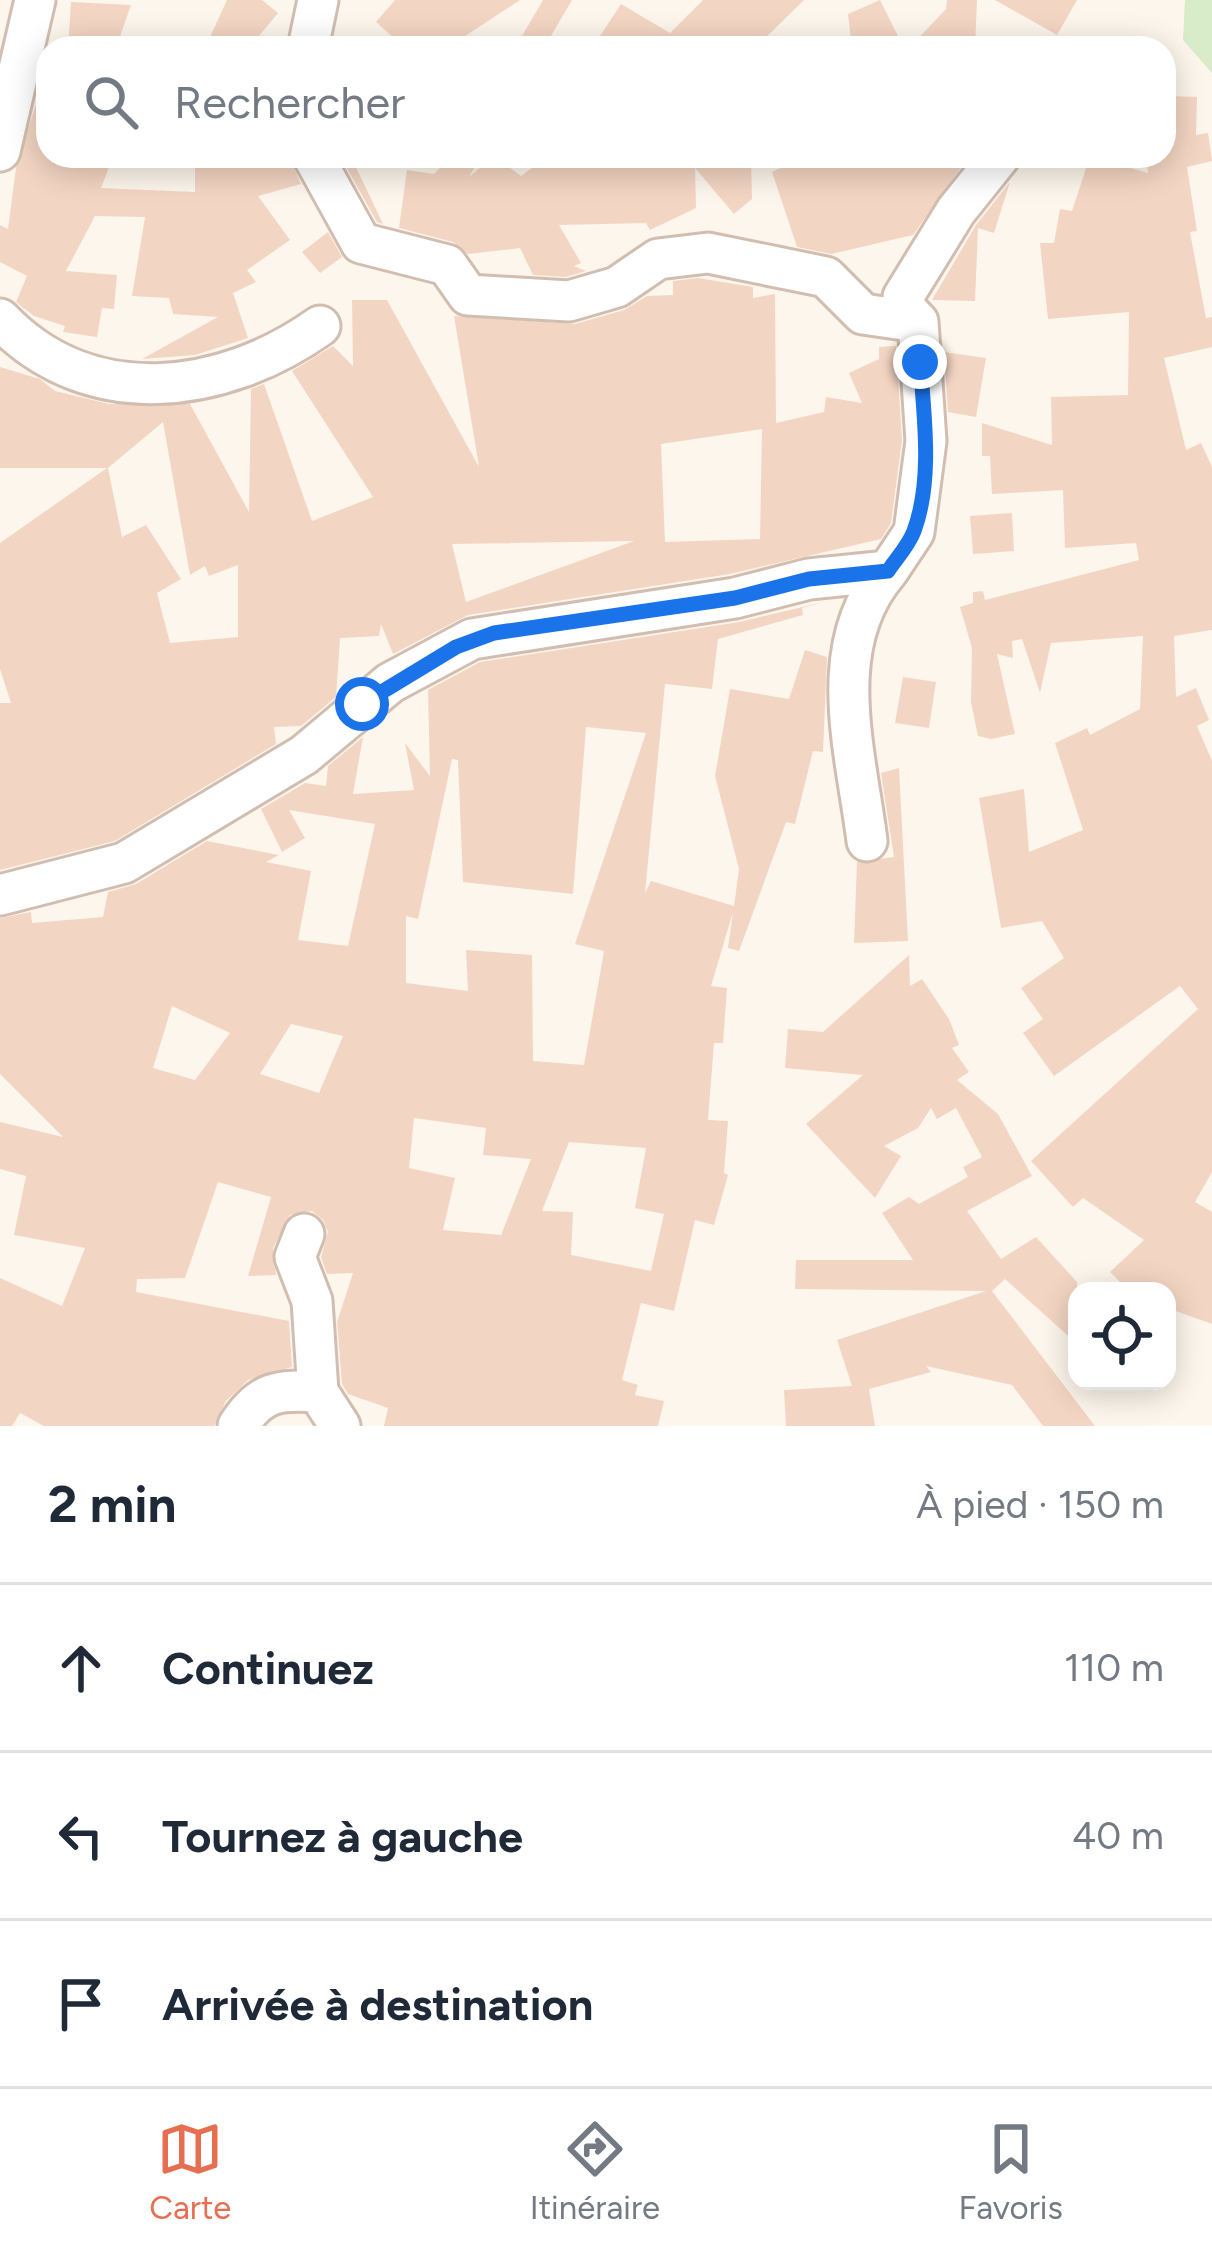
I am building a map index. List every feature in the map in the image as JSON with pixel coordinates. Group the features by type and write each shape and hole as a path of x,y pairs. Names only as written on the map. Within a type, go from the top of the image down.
{"street":[{"path":"0,152 35,0"},
{"path":"311,36 319,0"},
{"path":"320,168 344,221 361,243 447,265 468,295 569,301 617,287 658,259 709,253 826,277 862,314 918,322"},
{"path":"867,841 848,675 866,597 914,532 926,441 918,322 903,306 903,297 956,211 990,168"},
{"path":"0,319 18,338 85,374 150,388 239,370 320,326"},
{"path":"0,895 124,862 304,755 390,683 472,639 735,598 809,579 888,571"},
{"path":"304,1234 295,1257 312,1301 318,1392 340,1426"},
{"path":"238,1426 254,1401 280,1389 318,1392"}],"green space":[{"path":"1185,0 1212,0 1212,73 1183,40"}],"building":[{"path":"227,0 262,0 278,13 259,36 210,36"},
{"path":"395,0 520,0 465,36 392,36 376,22"},
{"path":"543,0 572,0 551,36 522,36"},
{"path":"703,0 804,0 767,36 600,36 621,4 670,33"},
{"path":"880,0 898,36 851,36 848,14"},
{"path":"947,0 977,0 976,36 920,36 946,9"},
{"path":"995,0 1077,0 1057,35"},
{"path":"71,2 131,5 120,36 69,36"},
{"path":"1176,96 1197,97 1196,135 1208,133 1212,161 1187,167 1197,231 1190,232 1206,318 1212,317 1212,347 1164,358 1186,450 1201,443 1212,467 1212,630 1174,636 1176,697 1196,688 1209,720 1197,726 1212,761 1212,1172 1195,1202 1212,1212 1212,1324 1176,1311 1176,1282 1120,1282 1110,1272 1144,1240 1083,1198 1073,1207 1031,1161 1198,1009 1180,986 1054,1076 1023,1033 1043,1019 1021,988 1064,958 1042,921 1001,928 979,798 1024,789 1029,852 1083,830 1055,743 1087,728 1090,735 1140,709 1143,636 1051,643 1040,693 1022,639 1012,641 1013,658 997,654 1015,734 991,739 978,736 971,702 972,648 960,607 973,603 973,592 983,591 985,600 1139,560 1136,543 1065,548 1063,490 992,494 990,456 982,456 982,423 1052,445 1051,397 1128,395 1129,312 1048,319 1040,243 1054,243 1060,209 1072,211 1086,168 1131,168 1148,173 1147,168 1176,168"},
{"path":"36,104 36,168 109,168 101,188 195,192 195,168 294,168 301,184 258,196 290,240 247,270 256,282 233,293 248,338 195,355 142,359 218,317 173,314 169,298 132,296 145,217 95,216 66,271 117,275 114,309 102,308 97,337 63,332 65,326 34,316 16,302 27,276 0,262 0,225 8,229 16,168"},
{"path":"347,168 356,168 383,224 377,222"},
{"path":"440,168 474,168 469,177 480,168 510,168 521,176 532,168 695,168 696,208 650,230 646,223 559,225 581,263 574,266 586,271 566,277 533,275 520,248 468,254 453,242 399,228 407,170 434,174"},
{"path":"695,168 751,168 752,199 734,214"},
{"path":"781,168 960,168 913,235 831,254 797,247 772,172"},
{"path":"1010,182 994,233 978,228 975,301 932,300 976,225"},
{"path":"328,232 342,257 320,273 302,252"},
{"path":"698,278 753,287 753,298 775,294 776,423 824,412 826,397 862,403 849,373 879,359 879,347 896,346 902,440 891,523 881,539 730,574 468,615 393,654 381,624 379,636 340,638 336,697 301,726 274,727 276,744 115,841 0,870 0,703 11,703 0,669 0,543 107,468 0,468 0,367 40,379 55,391 109,404 190,404 249,512 251,389 264,384 312,521 373,497 292,371 333,346 353,366 352,300 387,300 479,467 454,316 575,324 624,310 647,296 673,295 673,281","holes":["163,422 190,575 205,566 209,576 238,565 238,637 170,643 157,593 181,579 146,525 122,537 108,468","762,429 760,539 665,542 661,444","634,541 466,602 452,544"]},
{"path":"944,352 986,358 976,417 948,412"},
{"path":"1012,513 1014,551 973,554 970,516"},
{"path":"824,602 802,608 803,615 718,639 712,689 665,684 645,893 651,881 734,906 739,869 715,776 730,689 789,699 805,650 827,657 823,752 813,751 795,824 786,822 739,951 728,948 733,912 711,986 727,988 723,1043 714,1043 708,1120 728,1121 724,1173 728,1175 714,1225 695,1220 674,1311 641,1303 622,1380 638,1385 635,1395 664,1401 658,1426 384,1426 388,1408 348,1394 342,1384 337,1322 353,1273 327,1274 321,1257 328,1232 323,1220 312,1211 290,1215 273,1248 276,1275 248,1276 271,1197 218,1182 185,1278 137,1279 136,1292 289,1321 292,1367 248,1380 226,1401 214,1426 44,1426 20,1413 12,1426 0,1426 0,1278 62,1306 85,1248 14,1235 26,1176 0,1169 0,1122 63,1137 0,1074 0,918 31,912 32,923 103,917 108,892 136,884 207,841 279,855 266,862 311,871 298,940 348,946 375,824 289,810 305,838 282,852 261,809 305,783 326,786 328,766 363,737 353,794 414,790 405,743 430,776 428,690 480,662 739,622","holes":["586,727 646,733 575,944 604,951 584,1065 533,1061 532,955 466,950 468,991 406,983 406,916 418,919 452,759 458,760 463,882 573,894","172,1006 230,1033 195,1080 153,1068","291,1024 343,1036 319,1093 260,1074","414,1118 486,1128 483,1155 531,1159 501,1235 443,1230 455,1178 409,1168","569,1142 646,1148 635,1208 664,1214 651,1271 571,1255 573,1212 542,1211"]},
{"path":"903,677 936,682 929,728 895,723"},
{"path":"899,768 908,941 854,943 857,862 894,857 881,773"},
{"path":"909,955 910,986 922,979 949,1019 959,1045 952,1048 969,1072 957,1080 998,1114 1032,1176 967,1211 1001,1259 1036,1237 1077,1282 1068,1282 1068,1336 1005,1279 992,1291 1095,1426 1043,1426 1012,1385 926,1366 931,1372 869,1389 875,1426 786,1426 784,1390 852,1386 837,1340 986,1291 795,1289 796,1260 913,1260 882,1213 909,1197 919,1204 968,1177 963,1167 982,1157 956,1108 937,1119 931,1108 918,1128 884,1146 901,1156 875,1198 806,1124 863,1075 785,1068 788,1029 823,1032"}],"route":[{"path":"362,704 456,647 494,633 735,598 809,579 888,571 914,532 926,441 920,362"}]}
